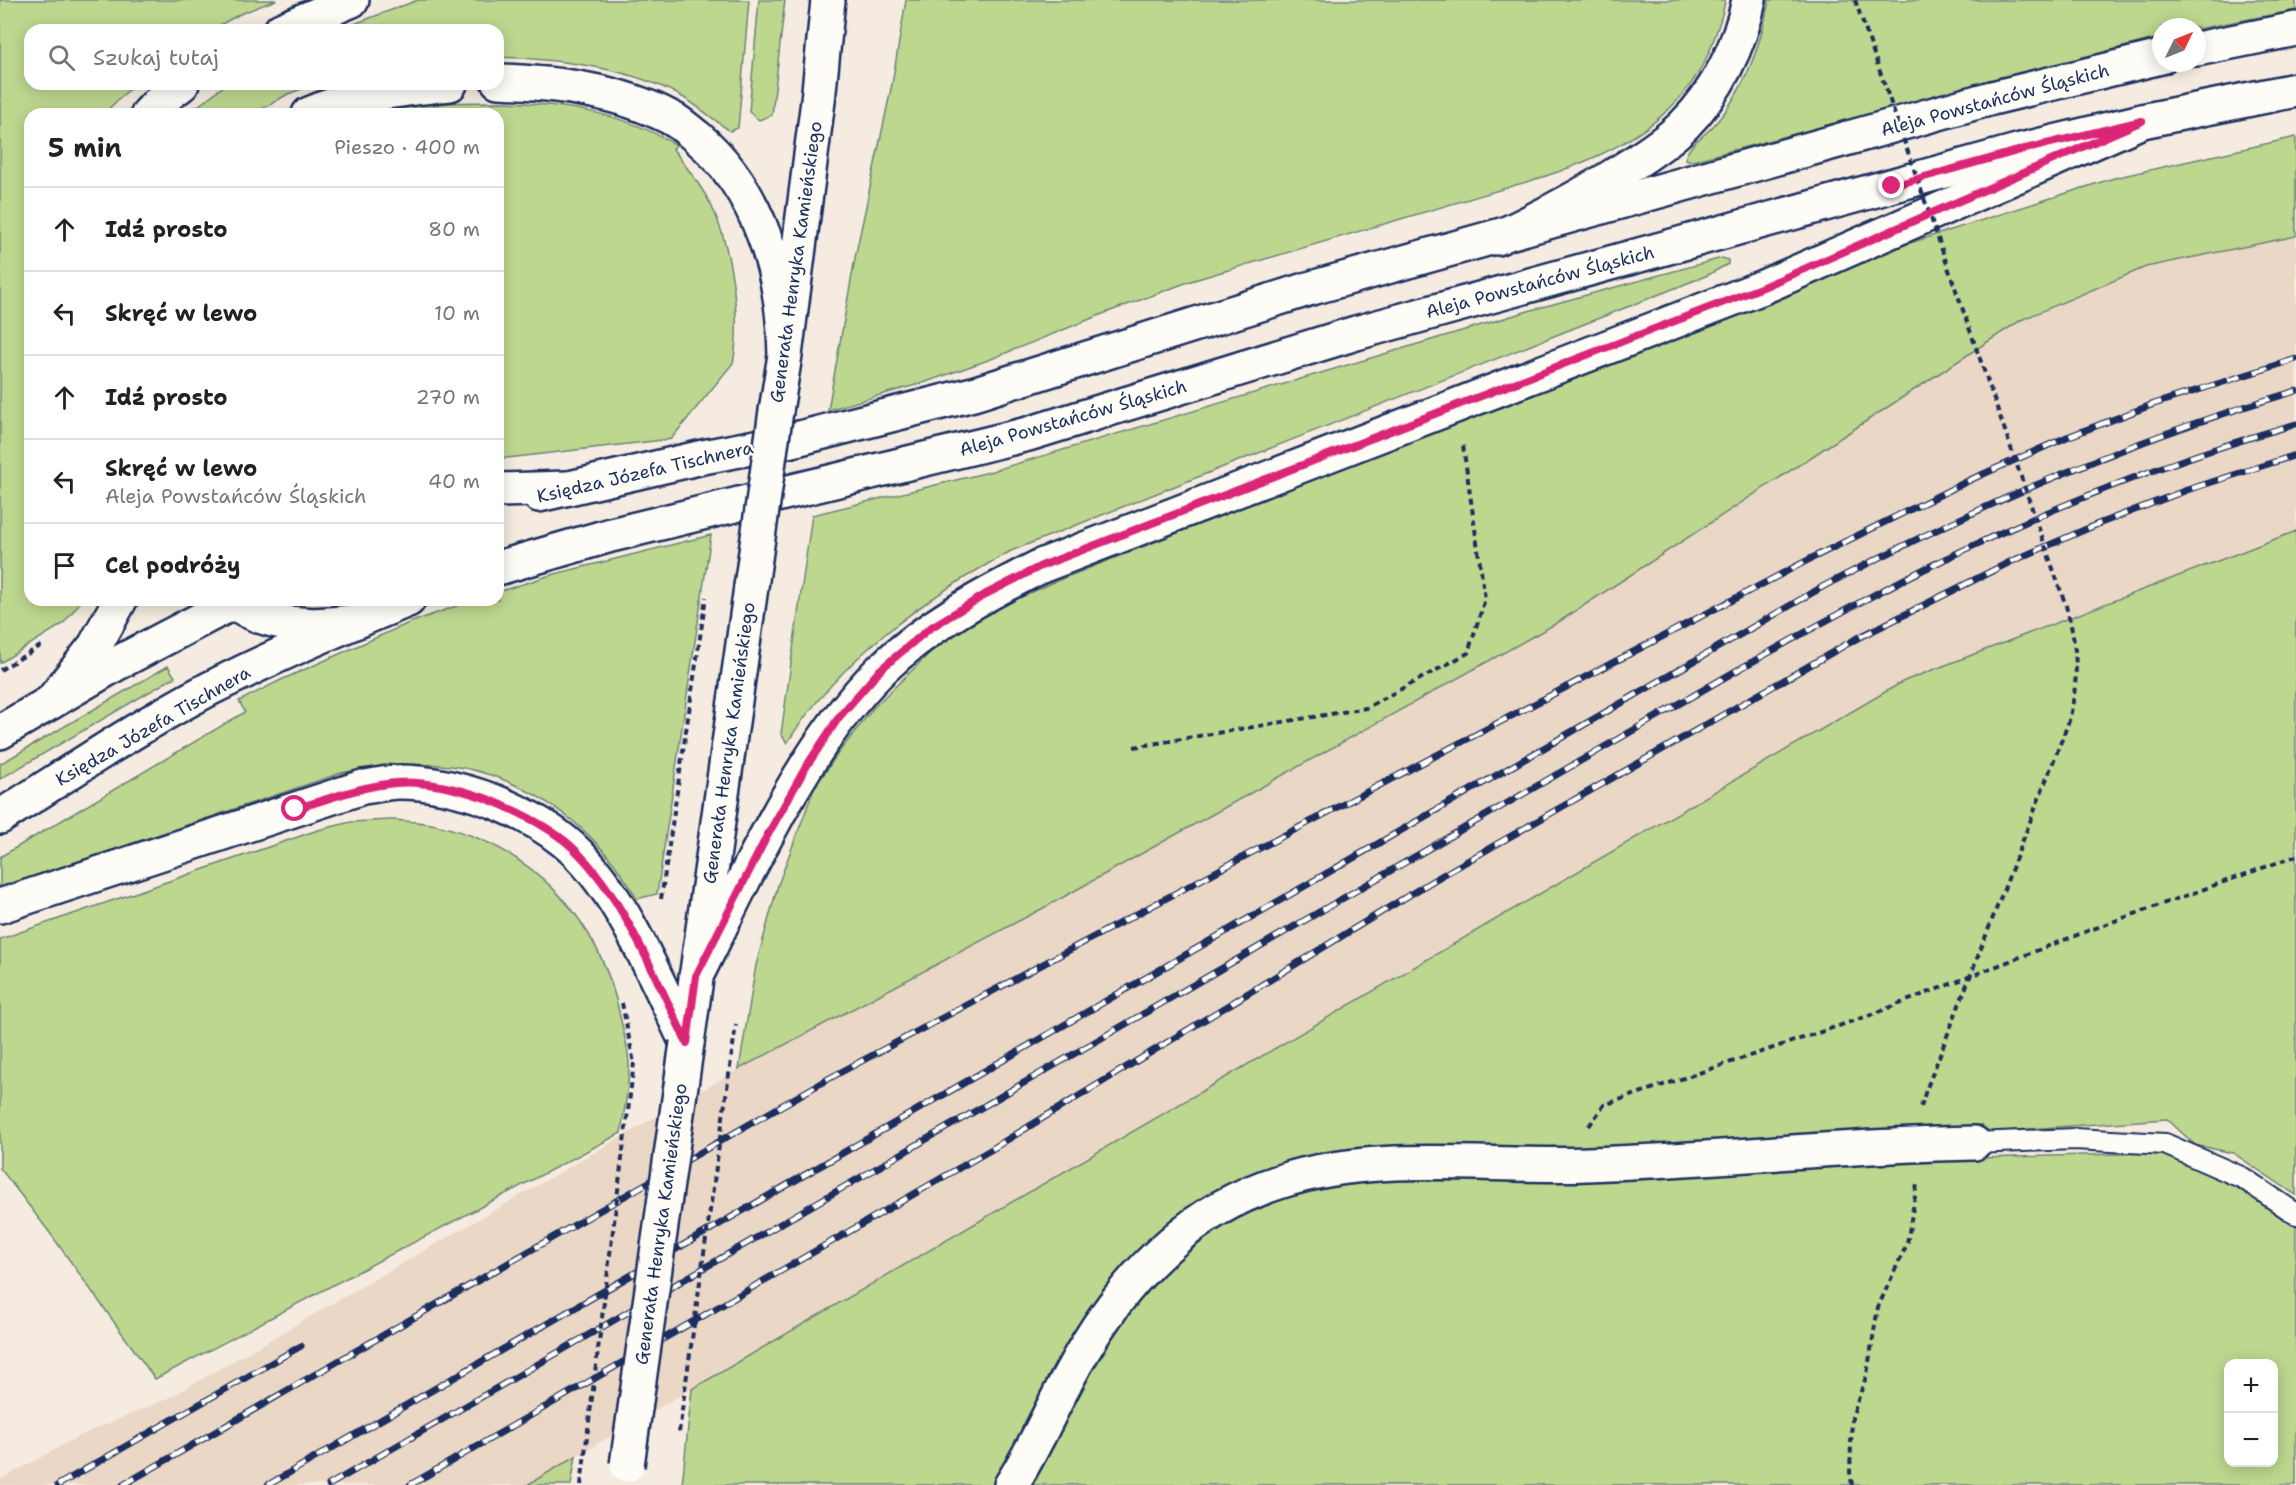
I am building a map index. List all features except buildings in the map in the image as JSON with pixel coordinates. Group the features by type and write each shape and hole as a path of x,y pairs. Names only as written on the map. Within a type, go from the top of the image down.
{"main road":[{"path":"295,24 351,0"},
{"name":"Generała Henryka Kamieńskiego","path":"626,1475 785,355 818,101 828,0"},
{"path":"1497,238 1560,207 1611,178 1653,150 1684,125 1718,80 1734,46 1749,0"},
{"path":"2206,47 2296,29"},
{"name":"Aleja Powstańców Śląskich","path":"792,440 973,394 1308,289 1992,98 2152,59"},
{"path":"504,81 566,86 631,102 672,118 706,145 742,189 764,237 781,295 785,355"},
{"path":"154,108 174,90"},
{"path":"326,108 352,99 400,90"},
{"name":"Aleja Powstańców Śląskich","path":"504,566 611,535 1028,435 1368,330 2021,150 2142,121 2296,90"},
{"path":"696,976 767,836 806,767 839,717 881,669 930,628 988,593 1041,566 1763,287 2142,121"},
{"name":"Księdza Józefa Tischnera","path":"504,504 792,440"},
{"path":"504,490 568,488"},
{"path":"51,702 95,646 117,606"},
{"path":"0,732 163,638 224,606"},
{"path":"242,606 257,615 289,623 322,626 360,620"},
{"name":"Księdza Józefa Tischnera","path":"0,818 110,747 208,690 394,606"},
{"path":"0,906 363,788 399,782 436,786 470,793 502,805 532,819 566,842 595,873 627,922 687,1043"},
{"path":"1011,1485 1096,1329 1149,1264 1171,1243 1224,1206 1283,1180 1329,1170 1373,1165 1420,1163 1560,1165 1909,1144 1974,1143"}],"lane":[{"path":"1974,1143 2075,1138 2165,1144 2243,1178 2296,1214"}],"path":[{"path":"1855,0 2066,606 2077,656 2074,699 2069,721 1925,1093"},
{"path":"1134,747 1366,708 1468,653 1485,599 1458,405"},
{"path":"660,907 706,597"},
{"path":"1560,1165 1604,1105 1865,1017 2090,930 2296,856"},
{"path":"679,1432 736,1024"},
{"path":"581,1485 634,1063"},
{"path":"1852,1485 1850,1472 1852,1417 1867,1374 1878,1307 1907,1244 1917,1185 1909,1144"}],"shaded area":[{"path":"2296,236 2296,531 1904,681 527,1485 0,1485 0,1480 81,1435 169,1398 739,1069 1049,905 1557,623 2021,320 2146,267"}],"green space":[{"path":"0,0 276,0 222,24 24,24 24,90 129,90 109,108 24,108 24,606 77,606 63,624 0,663"},
{"path":"418,0 749,0 738,128 730,131 684,98 636,77 566,62 504,57 504,24 354,24"},
{"path":"759,0 785,0 772,115 759,120 749,112"},
{"path":"906,0 1725,0 1715,36 1703,64 1688,88 1669,109 1647,127 1598,156 1543,177 1191,281 991,359 926,382 828,410 855,258 892,84"},
{"path":"1769,0 2296,0 2296,10 2206,27 2206,18 2152,18 2152,39 1692,161 1685,159 1694,144 1711,128 1735,96 1751,66 1762,33"},
{"path":"218,90 299,90 264,108 196,108"},
{"path":"500,102 569,108 613,117 656,134 676,145 673,149 699,184 719,223 733,284 736,326 733,363 671,439 504,458 504,108 396,108 423,103"},
{"path":"2296,137 2296,236 2146,267 2021,320 1557,623 1049,905 739,1069 756,965 778,885 814,789 874,707 932,651 987,613 1054,582 1907,244 2114,178"},
{"path":"1722,258 1728,260 1728,264 1708,275 1011,551 947,589 887,633 833,684 787,743 781,734 812,515 989,472 1535,309"},
{"path":"2296,531 2296,1195 2233,1153 2195,1145 2167,1119 1961,1134 1267,1169 1234,1181 1179,1218 997,1485 682,1485 692,1389 1904,681"},
{"path":"711,535 657,894 637,899 623,876 590,836 570,819 526,790 477,771 427,764 374,767 341,773 0,888 0,857 245,712 239,701 409,623 456,606 504,606 504,590 551,575"},
{"path":"168,666 175,677 0,779 0,764"},
{"path":"390,820 440,826 474,837 505,852 533,871 558,894 579,920 597,949 610,981 627,1046 629,1073 621,1133 155,1379 50,1233 0,1168 0,939 318,830 351,822"},
{"path":"2153,1153 2220,1168 2296,1220 2296,1485 1026,1485 1091,1368 1115,1330 1142,1295 1173,1262 1207,1234 1245,1211 1287,1195 1331,1186 1398,1180 1713,1166"},
{"path":"576,1456 571,1485 527,1485"}],"railway":[{"path":"123,1485 828,1079 1262,847 1810,559 1972,479 2067,437 2154,404 2296,359"},
{"path":"268,1485 1824,586 1938,529 2055,477 2174,431 2296,391"},
{"path":"329,1485 1734,672 1839,614 1947,558 2075,501 2162,467 2296,424"},
{"path":"410,1485 992,1149 1434,880 1854,640 2010,562 2098,524 2187,490 2296,455"},
{"path":"58,1485 301,1346"}],"route":[{"path":"295,809 363,788 399,782 470,793 532,819 566,842 595,873 627,922 687,1043 696,976 767,836 806,767 839,717 881,669 930,628 988,593 1041,566 1763,287 2142,121 2021,150 1892,186"}]}
